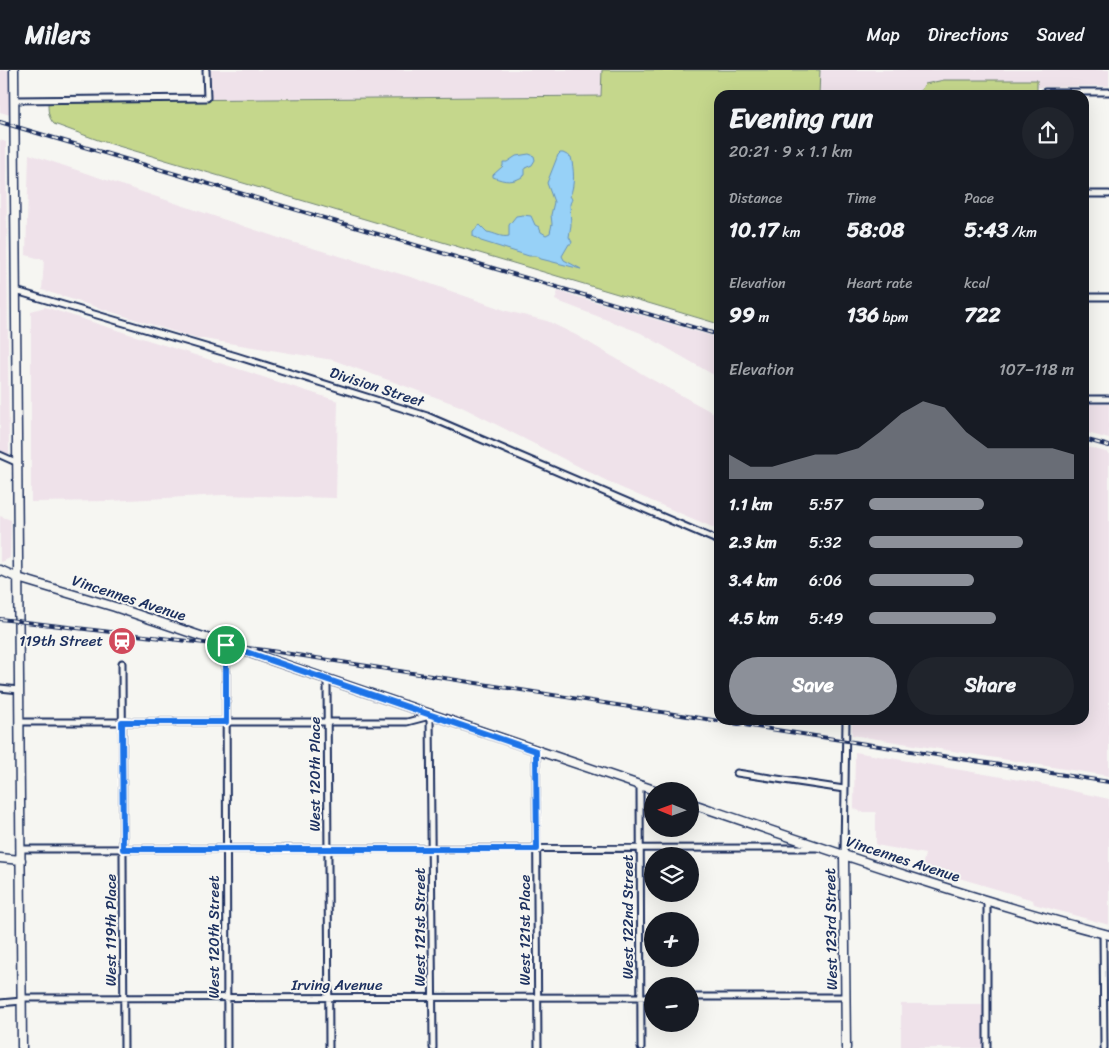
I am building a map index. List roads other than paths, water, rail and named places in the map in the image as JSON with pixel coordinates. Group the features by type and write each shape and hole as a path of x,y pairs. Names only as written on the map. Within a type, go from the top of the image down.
{"street":[{"path":"14,70 22,1048"},
{"path":"15,100 206,98 206,70"},
{"path":"1089,93 1109,92"},
{"path":"1089,194 1109,194"},
{"name":"Division Street","path":"16,291 236,356 427,416 714,539"},
{"path":"1089,297 1109,297"},
{"path":"1089,399 1109,399"},
{"path":"0,454 18,462"},
{"name":"Vincennes Avenue","path":"0,570 18,578 115,607 430,716 644,786"},
{"name":"West 120th Street","path":"226,645 227,1048"},
{"name":"West 119th Place","path":"122,663 124,1048"},
{"name":"West 120th Place","path":"327,680 329,1048"},
{"path":"0,688 19,690"},
{"path":"20,722 407,722 430,716"},
{"name":"West 121st Street","path":"430,716 433,1048"},
{"name":"West 123rd Street","path":"846,725 844,854 846,1048"},
{"name":"West 121st Place","path":"536,751 538,1048"},
{"path":"737,774 844,789"},
{"name":"West 122nd Street","path":"640,785 641,1048"},
{"name":"Vincennes Avenue","path":"699,806 987,901 1106,934"},
{"path":"21,849 824,848"},
{"path":"0,858 21,860"},
{"path":"987,901 987,1048"},
{"path":"1104,1048 1106,934"},
{"path":"699,997 846,997"},
{"name":"Irving Avenue","path":"0,1003 22,1000 124,998 644,998"}],"water":[{"path":"560,153 571,157 574,177 570,196 572,199 570,204 571,225 569,237 572,242 562,256 564,260 581,269 536,256 529,256 481,241 473,236 473,231 480,225 487,232 509,236 509,225 516,216 523,215 531,216 541,232 546,235 550,233 554,202 547,183"},
{"path":"529,154 534,156 535,160 532,165 525,168 525,175 521,178 509,181 493,177 503,166 503,162 507,162 516,156"}],"railway":[{"path":"0,122 714,334"},
{"path":"1089,440 1109,446"},
{"path":"0,619 265,650 714,720"},
{"path":"745,725 1109,782"}],"place":[{"name":"119th Street","path":"122,641"}]}
